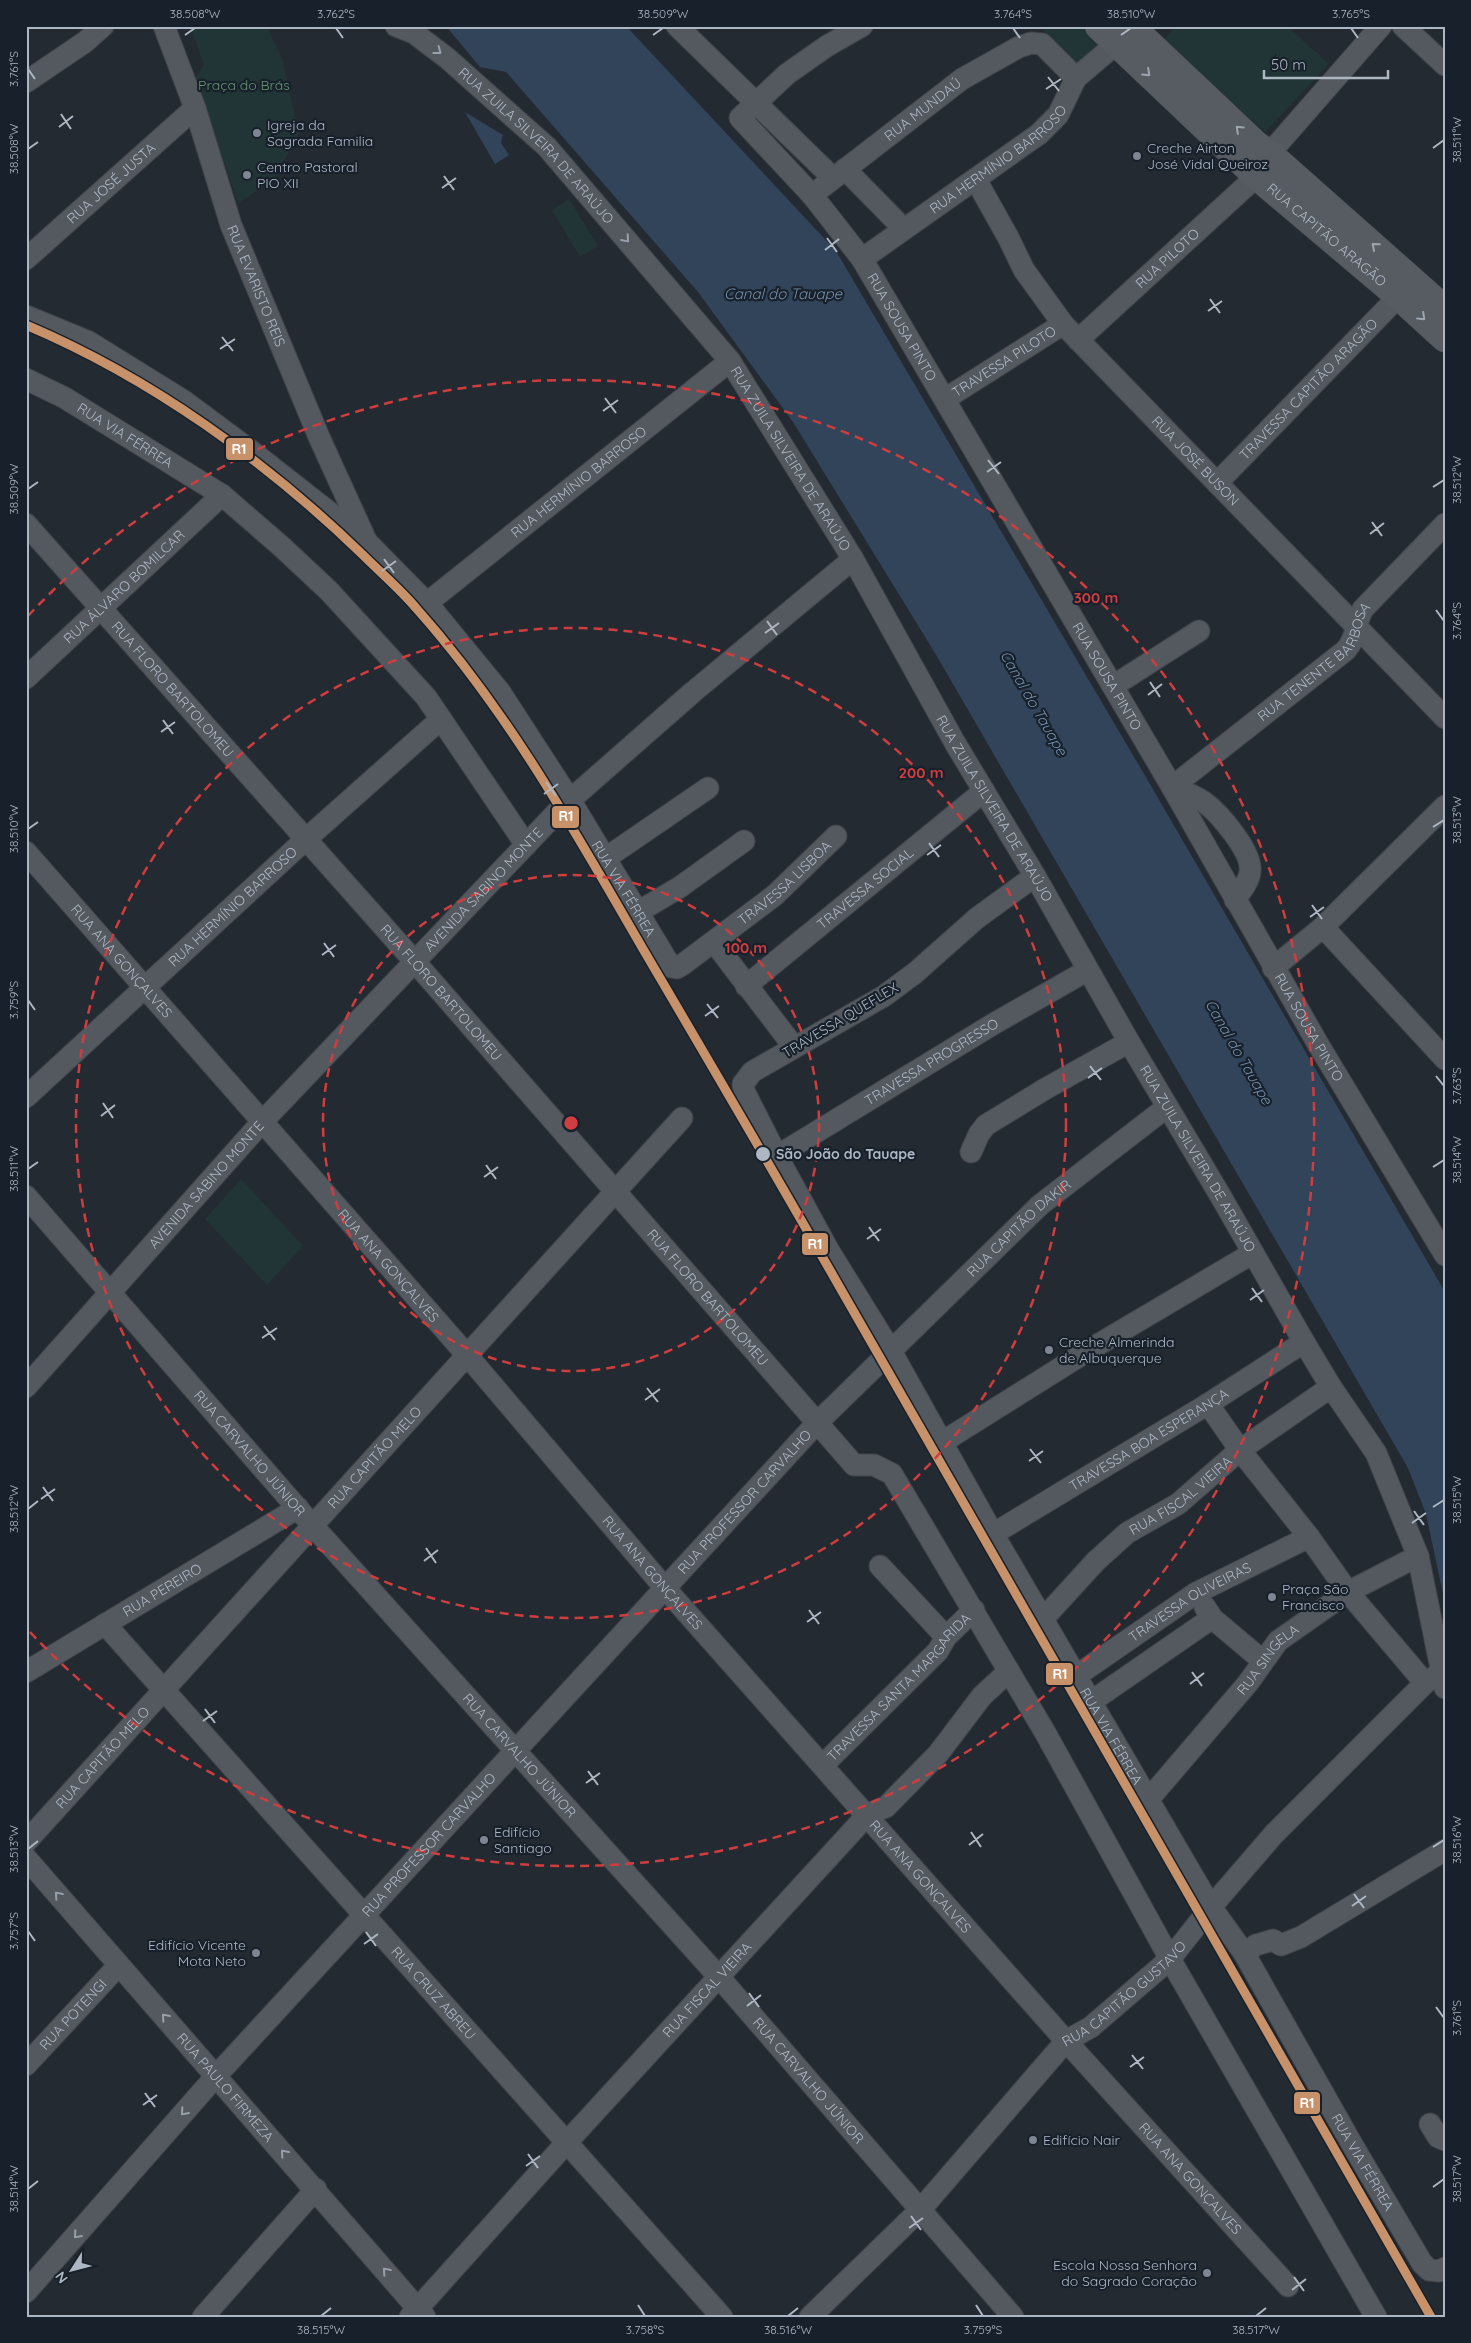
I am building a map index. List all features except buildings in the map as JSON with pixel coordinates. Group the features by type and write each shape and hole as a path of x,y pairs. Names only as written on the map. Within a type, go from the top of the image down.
{"main road":[{"name":"RUA CAPITÃO ARAGÃO","path":"1115,32 1263,165 1445,338"},
{"name":"RUA CAPITÃO ARAGÃO","path":"1263,165 1445,310"}],"street":[{"path":"26,82 85,42 103,26"},
{"name":"RUA EVARISTO REIS","path":"164,26 195,108 231,225 319,437 366,541"},
{"name":"RUA ZUILA SILVEIRA DE ARAÚJO","path":"396,26 414,33 447,58 547,147 730,361 853,559 984,791 1036,876 1129,1042 1331,1388 1376,1453 1418,1556 1437,1681"},
{"path":"677,26 757,103 896,221"},
{"path":"757,103 787,74 827,46 862,26"},
{"name":"RUA PILOTO","path":"1078,340 1263,165 1381,26"},
{"path":"1403,26 1445,65"},
{"name":"RUA HERMÍNIO BARROSO","path":"862,259 976,180 1050,124 1058,115 1076,78 1115,32"},
{"name":"RUA MUNDAÚ","path":"812,195 962,79 1019,46 1031,43 1042,44 1076,78"},
{"name":"RUA SOUSA PINTO","path":"757,103 740,118 812,195 862,259 1172,786 1273,968 1445,1255"},
{"name":"RUA JOSÉ JUSTA","path":"26,259 195,108"},
{"name":"RUA JOSÉ BUSON","path":"976,180 1032,285 1063,324 1445,718"},
{"name":"TRAVESSA CAPITÃO ARAGÃO","path":"1217,483 1399,296"},
{"path":"26,316 89,342 184,401 366,541 427,603"},
{"name":"TRAVESSA PILOTO","path":"944,399 1063,324"},
{"name":"RUA HERMÍNIO BARROSO","path":"427,603 730,361"},
{"name":"RUA VIA FÉRREA","path":"26,379 74,403 222,495 329,591 426,697 526,845"},
{"name":"RUA ÁLVARO BOMILCAR","path":"26,678 222,495"},
{"name":"RUA FLORO BARTOLOMEU","path":"26,524 415,962 816,1424 854,1465 874,1465 892,1474 974,1610"},
{"name":"RUA TENENTE BARBOSA","path":"1172,786 1346,650 1354,642 1358,618 1363,608 1445,524"},
{"name":"AVENIDA SABINO MONTE","path":"26,1387 262,1122 570,800 693,692 853,559"},
{"name":"RUA VIA FÉRREA","path":"427,603 500,692 606,858 667,962 676,968 682,965"},
{"path":"1113,686 1199,631"},
{"name":"RUA HERMÍNIO BARROSO","path":"26,1097 305,840 441,719"},
{"path":"1172,786 1191,794 1216,812 1248,857 1250,871 1235,900"},
{"path":"606,858 708,788"},
{"name":"TRAVESSA SOCIAL","path":"746,986 984,791"},
{"path":"1273,968 1322,927 1445,806"},
{"name":"TRAVESSA LISBOA","path":"682,965 775,895 836,836"},
{"path":"638,912 680,887 744,841"},
{"name":"RUA ANA GONÇALVES","path":"26,852 466,1354 664,1588 868,1814 1066,2041 1288,2286"},
{"name":"TRAVESSA QUEFLEX","path":"744,1091 744,1084 752,1072 884,996 915,973 977,918 1036,876"},
{"path":"1322,927 1445,1059"},
{"path":"714,942 794,1047"},
{"name":"TRAVESSA PROGRESSO","path":"777,1156 995,1023 1088,970"},
{"path":"971,1152 979,1134 986,1125 1045,1089 1129,1042"},
{"name":"RUA VIA FÉRREA","path":"744,1091 777,1156 886,1356 944,1441 993,1534 1211,1907 1244,1953 1353,2146 1422,2263 1437,2269"},
{"name":"RUA CAPITÃO DAKIR","path":"886,1356 1040,1205 1168,1107"},
{"name":"RUA CAPITÃO MELO","path":"26,1842 313,1526 466,1354 682,1118"},
{"name":"RUA CARVALHO JÚNIOR","path":"26,1196 313,1526 718,1977 1013,2317"},
{"path":"944,1441 1089,1350 1253,1253"},
{"name":"TRAVESSA BOA ESPERANÇA","path":"993,1534 1208,1404 1304,1342"},
{"name":"RUA PROFESSOR CARVALHO","path":"26,2292 216,2076 364,1914 816,1424 886,1356"},
{"name":"RUA FISCAL VIEIRA","path":"1043,1619 1096,1561 1127,1533 1178,1504 1240,1450 1331,1388"},
{"path":"1208,1404 1240,1450 1309,1537 1348,1592 1437,1681"},
{"name":"RUA PEREIRO","path":"26,1672 298,1508"},
{"name":"TRAVESSA OLIVEIRAS","path":"1076,1676 1196,1593 1309,1537"},
{"name":"RUA SINGELA","path":"1148,1800 1248,1683 1278,1641 1348,1592 1418,1556"},
{"path":"880,1566 946,1637"},
{"path":"1196,1593 1212,1618 1263,1662"},
{"path":"974,1610 1170,1959 1376,2317"},
{"name":"TRAVESSA SANTA MARGARIDA","path":"824,1765 938,1651 946,1637 974,1610"},
{"path":"1092,1701 1212,1618"},
{"name":"RUA CRUZ ABREU","path":"105,1624 722,2317"},
{"name":"RUA FISCAL VIEIRA","path":"418,2314 568,2142 718,1977 868,1814 886,1807 938,1754 982,1696 1009,1671"},
{"name":"RUA CAPITÃO GUSTAVO","path":"815,2315 921,2209 1066,2041 1091,2027 1170,1959 1211,1907 1274,1834 1437,1681"},
{"path":"1244,1953 1273,1940 1281,1945 1301,1937 1445,1850"},
{"name":"RUA PAULO FIRMEZA","path":"26,1858 316,2190 418,2314"},
{"name":"RUA POTENGI","path":"26,2065 119,1965"},
{"path":"1430,2124 1438,2137 1445,2140"},
{"path":"203,2317 316,2190"}],"green space":[{"name":"Praça do Brás","path":"190,26 267,26 283,62 299,134 274,179 238,203 195,78 204,65"},
{"path":"1048,26 1085,26 1100,43 1072,71 1039,37"},
{"path":"1176,26 1287,26 1329,64 1265,132 1162,42"},
{"path":"569,199 598,246 580,257 552,210"},
{"path":"241,1179 303,1246 267,1285 205,1219"}],"water":[{"name":"Canal do Tauape","path":"446,26 626,26 836,251 1147,779 1445,1292 1445,1603 1426,1514 1408,1468 935,653 793,422 698,292 506,72 480,67"},
{"path":"465,112 503,135 501,143 509,155 495,164"}],"railway":[{"path":"26,325 118,370 162,396 247,455 326,520 390,581 410,601 481,688 538,772 565,816 768,1163 1135,1805 1431,2317"}],"transit line":[{"name":"R1","path":"26,325 118,370 162,396 247,455 326,520 390,581 410,601 481,688 538,772 565,816 768,1163 1135,1805 1431,2317"}],"place":[{"name":"Igreja da Sagrada Familia","path":"257,133"},
{"name":"Creche Airton José Vidal Queiroz","path":"1137,156"},
{"name":"Centro Pastoral PIO XII","path":"247,175"},
{"name":"São João do Tauape","path":"763,1154"},
{"name":"Creche Almerinda de Albuquerque","path":"1049,1350"},
{"name":"Praça São Francisco","path":"1272,1597"},
{"name":"Edifício Santiago","path":"484,1840"},
{"name":"Edifício Vicente Mota Neto","path":"256,1953"},
{"name":"Edifício Nair","path":"1033,2140"},
{"name":"Escola Nossa Senhora do Sagrado Coração","path":"1207,2273"}]}
